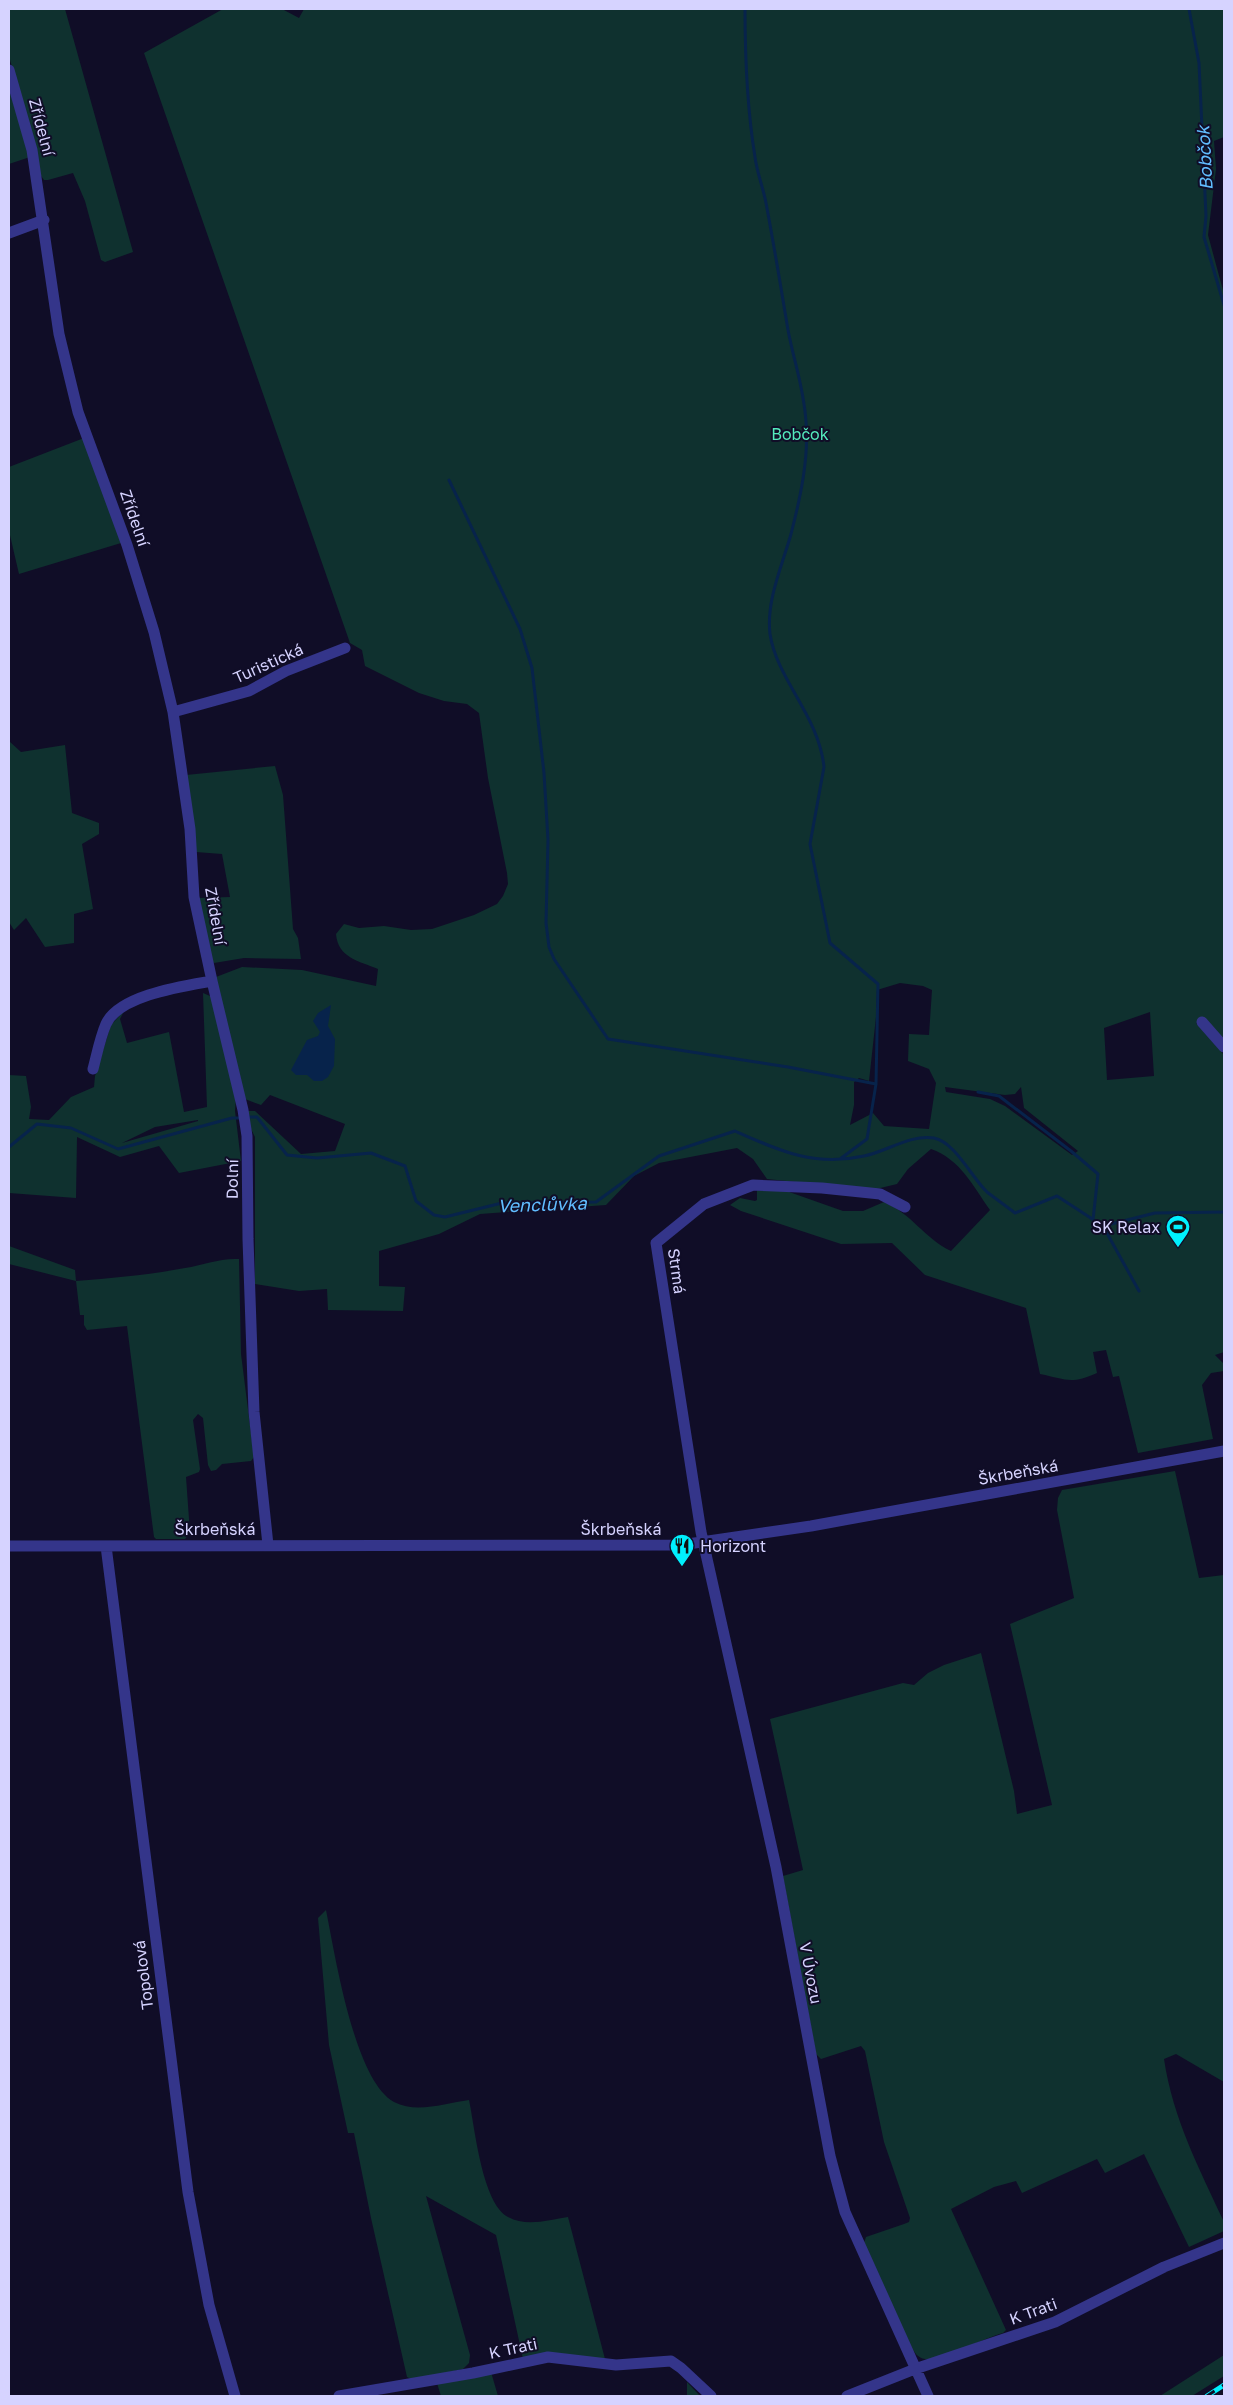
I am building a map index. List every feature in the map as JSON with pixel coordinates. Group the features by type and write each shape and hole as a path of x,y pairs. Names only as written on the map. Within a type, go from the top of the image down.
{"street":[{"name":"Zřídelní","path":"9,70 32,150 44,220 59,334 78,412 130,554 154,632 173,712 190,829 194,898 212,982"},
{"path":"9,234 44,220"},
{"name":"Turistická","path":"173,712 249,691 286,670 345,648"},
{"path":"93,1069 106,1023 113,1013 122,1006 176,987 212,982"},
{"name":"Dolní","path":"212,982 244,1110 248,1151 248,1239 254,1412 268,1545"},
{"path":"1202,1022 1224,1047"},
{"name":"Strmá","path":"704,1543 656,1243 704,1204 753,1185 822,1188 880,1194 905,1207"},
{"name":"Škrbeňská","path":"9,1546 681,1545 811,1526 1224,1451"},
{"name":"V Úvozu","path":"704,1543 776,1867 830,2156 845,2212 928,2396"},
{"name":"Topolová","path":"106,1546 188,2192 209,2305 235,2396"},
{"name":"K Trati","path":"847,2396 915,2369 1055,2322 1164,2267 1224,2243"},
{"name":"K Trati","path":"339,2396 473,2373 548,2357 616,2365 671,2361 703,2386 712,2396"}],"green space":[{"path":"9,9 65,9 133,252 105,262 101,260 85,201 73,173 48,180 44,180 41,176 9,56"},
{"name":"Bobčok","path":"223,9 282,9 299,18 304,9 1224,9 1224,137 1214,141 1216,169 1208,235 1224,294 1224,1040 1208,1023 1196,1023 1224,1055 1224,1352 1215,1355 1224,1364 1224,1371 1211,1373 1202,1385 1213,1439 1138,1453 1119,1376 1113,1377 1106,1350 1093,1352 1097,1373 1088,1377 1068,1380 1040,1374 1026,1308 925,1275 892,1243 841,1244 741,1211 730,1205 740,1198 757,1200 757,1187 775,1187 843,1211 863,1211 884,1202 894,1207 933,1240 951,1251 990,1210 958,1166 950,1159 931,1149 908,1169 897,1184 872,1190 767,1179 753,1159 737,1148 659,1163 634,1176 606,1205 480,1214 439,1234 379,1251 379,1286 405,1287 403,1311 328,1310 327,1289 299,1291 255,1284 255,1137 248,1123 247,1111 255,1111 301,1154 335,1151 345,1124 270,1095 261,1105 245,1099 238,1068 235,1111 241,1161 179,1173 159,1146 120,1157 77,1137 76,1198 9,1193 9,1075 26,1076 31,1107 29,1119 49,1120 71,1097 94,1087 95,1076 111,1025 124,1011 120,1019 127,1043 169,1032 184,1112 207,1107 203,993 217,999 216,977 242,967 302,970 376,986 378,969 357,961 345,954 341,948 336,934 344,924 359,928 384,926 411,930 432,929 474,915 497,904 508,884 488,778 479,713 467,704 444,701 419,693 365,666 362,650 350,643 144,53","holes":["900,983 923,986 932,990 929,1035 909,1034 908,1061 929,1069 936,1083 929,1129 884,1126 873,1113 850,1125 854,1105 854,1082 859,1078 869,1081 877,990","1150,1012 1154,1076 1107,1080 1104,1028","945,1087 1005,1095 1015,1094 1021,1087 1024,1108 1078,1151 1072,1155 1005,1106 990,1099 946,1092","198,1120 122,1143 155,1127"]},
{"path":"9,89 30,157 9,164"},
{"path":"84,438 121,543 19,574 9,531 9,467"},
{"path":"9,741 21,752 65,745 72,813 99,823 99,834 82,844 93,909 74,914 74,943 45,947 26,918 14,930 9,922"},
{"path":"275,766 283,795 293,929 298,938 301,959 244,958 214,963 209,957 199,898 230,897 222,854 196,852 186,775"},
{"path":"9,1246 75,1270 76,1281 9,1264"},
{"path":"239,1259 241,1354 254,1457 251,1461 222,1464 216,1470 211,1471 208,1465 203,1418 198,1414 193,1420 200,1469 199,1472 186,1477 190,1533 185,1539 156,1539 154,1537 127,1326 87,1330 84,1325 84,1315 80,1315 76,1281 144,1274"},
{"path":"1175,1471 1199,1578 1224,1575 1224,2082 1176,2054 1164,2059 1180,2123 1196,2163 1224,2222 1224,2231 1189,2247 1144,2154 1105,2173 1097,2159 1022,2193 1016,2181 994,2187 951,2209 1006,2330 1003,2333 952,2353 932,2359 925,2359 917,2355 911,2347 864,2243 866,2237 909,2222 910,2218 884,2142 865,2051 861,2046 821,2059 816,2054 783,1876 803,1870 770,1719 903,1683 914,1685 928,1673 944,1665 981,1653 1014,1791 1017,1814 1052,1805 1010,1624 1074,1598 1057,1510 1058,1498 1062,1490"},
{"path":"326,1910 348,2014 368,2069 380,2089 394,2102 412,2107 431,2107 469,2100 481,2164 492,2197 499,2209 508,2217 522,2222 538,2222 568,2217 605,2359 523,2359 496,2235 426,2196 470,2355 469,2363 463,2369 413,2380 407,2377 354,2133 348,2133 329,2045 318,1918"},
{"path":"1224,2355 1224,2376 1192,2396 1160,2396"},
{"path":"491,2372 498,2396 441,2396 437,2383"},
{"path":"687,2382 700,2396 687,2396"}],"water":[{"path":"331,1005 328,1026 335,1039 334,1066 328,1077 322,1081 314,1081 307,1075 296,1075 291,1070 307,1040 318,1036 320,1032 313,1021 318,1013"}],"waterway":[{"path":"745,9 745,46 752,139 765,197 788,330 803,398 807,436 805,464 798,507 770,609 770,634 774,651 781,667 807,715 821,749 824,767 810,844 830,943 878,984 876,1084 867,1139 840,1159"},
{"name":"Bobčok","path":"1189,9 1199,63 1206,216 1204,237 1224,305"},
{"path":"449,480 520,629 532,668 544,773 548,840 546,923 549,947 554,959 608,1039 788,1067 876,1084"},
{"path":"978,1092 999,1096 1098,1174 1093,1220"},
{"name":"Venclůvka","path":"247,1117 257,1117 287,1155 317,1158 371,1153 405,1166 416,1201 434,1215 445,1217 502,1203 596,1202 659,1156 735,1131 782,1151 829,1160 864,1156 907,1141 925,1137 934,1138 949,1146 963,1161 981,1186 1015,1213 1057,1196 1103,1226 1155,1213 1224,1212"},
{"name":"Venclůvka","path":"9,1147 37,1124 71,1128 118,1149 232,1118 241,1118"},
{"path":"1103,1226 1139,1291"}],"railway":[{"path":"1207,2396 1224,2385"}],"place":[{"name":"SK Relax","path":"1178,1248"},
{"name":"Horizont","path":"682,1567"}]}
